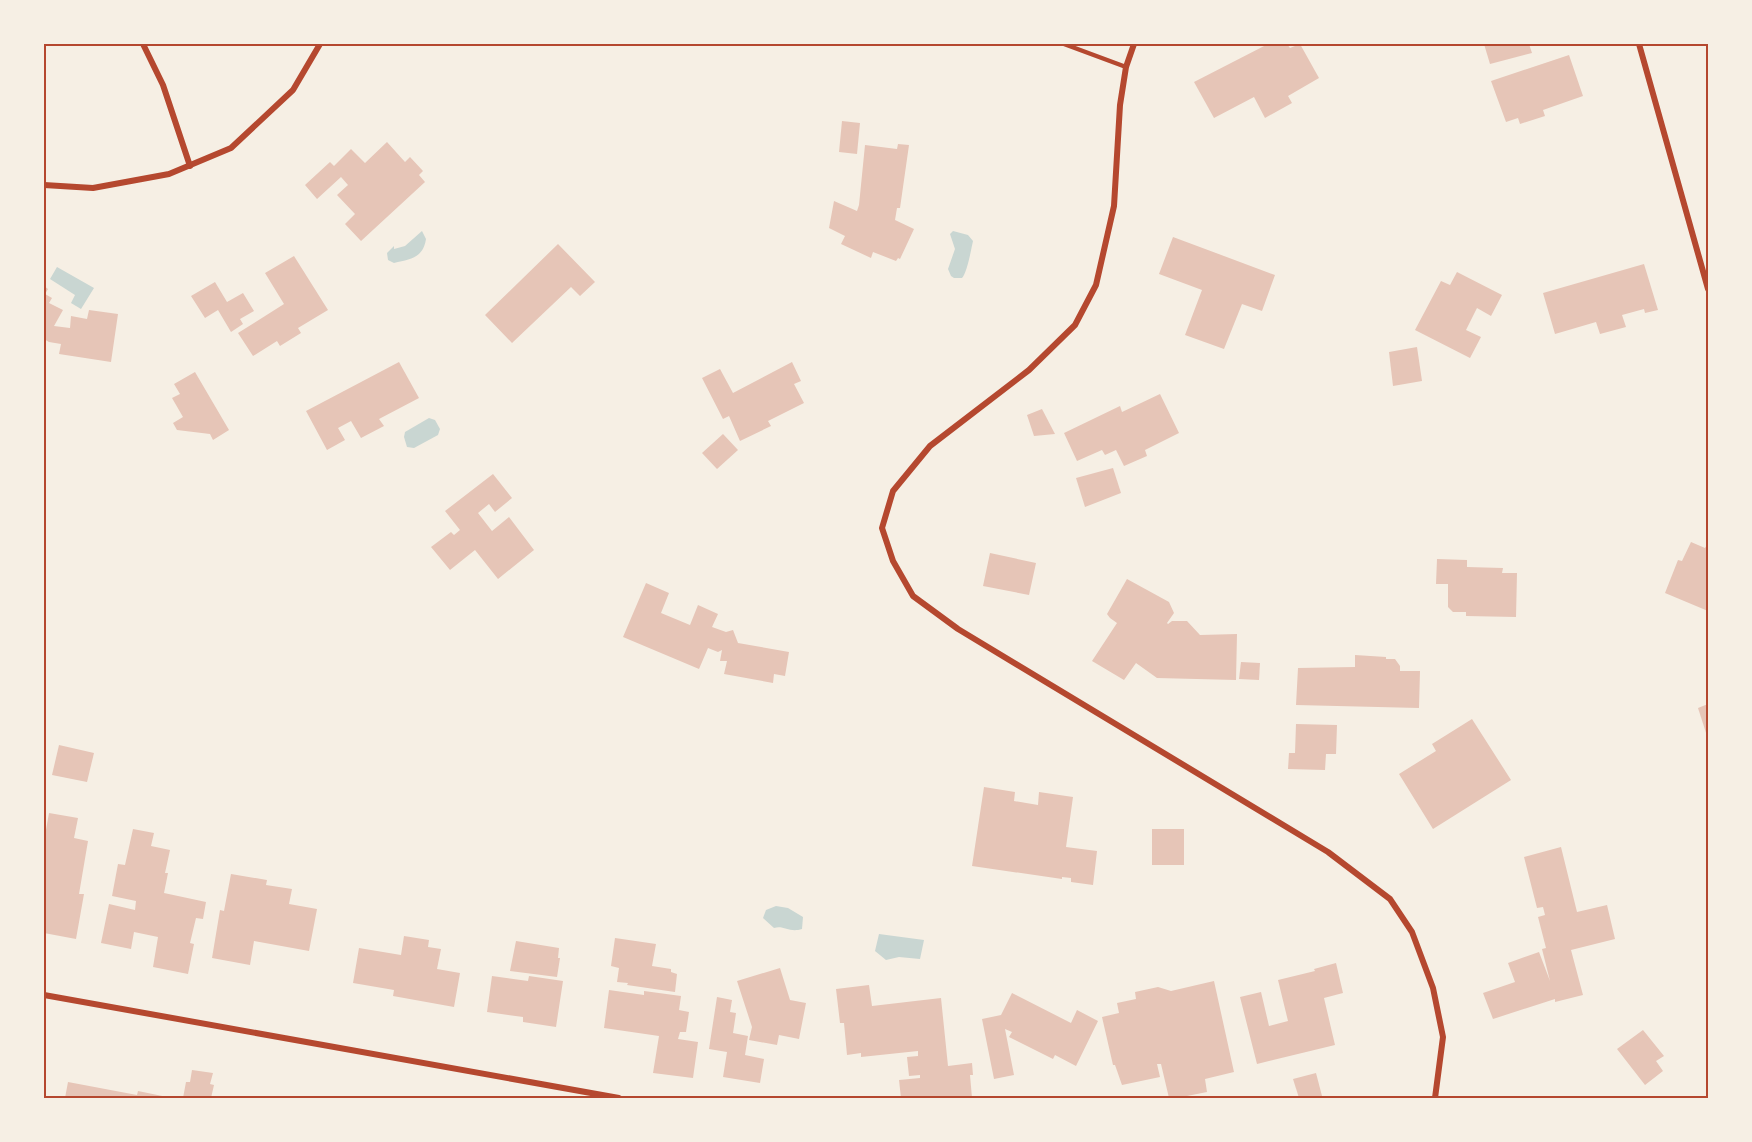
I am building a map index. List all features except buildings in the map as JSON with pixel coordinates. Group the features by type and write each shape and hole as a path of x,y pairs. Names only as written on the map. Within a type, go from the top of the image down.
{"street":[{"path":"143,44 163,85 190,166"},
{"path":"44,185 93,188 169,174 231,148 293,90 320,44"},
{"path":"1134,44 1126,66 1120,105 1114,206 1096,285 1075,325 1029,370 930,446 893,491 882,528 892,561 913,596 949,622 1328,852 1390,899 1412,932 1433,988 1443,1037 1435,1098"},
{"path":"1639,44 1708,289"},
{"path":"44,995 619,1098"}],"lane":[{"path":"1064,44 1126,66"}],"shaded area":[{"path":"422,231 426,239 419,254 411,259 394,263 388,260 387,253 394,246 394,249 405,246"},
{"path":"953,231 968,235 973,241 962,278 954,278 948,269 955,249 950,234"},
{"path":"57,267 94,288 81,309 71,303 75,295 50,279"},
{"path":"429,418 435,420 440,429 438,435 414,448 407,447 405,432"},
{"path":"776,906 788,908 803,917 802,929 774,928 763,918 766,910"},
{"path":"879,934 924,940 920,959 899,957 886,960 875,951"}]}
